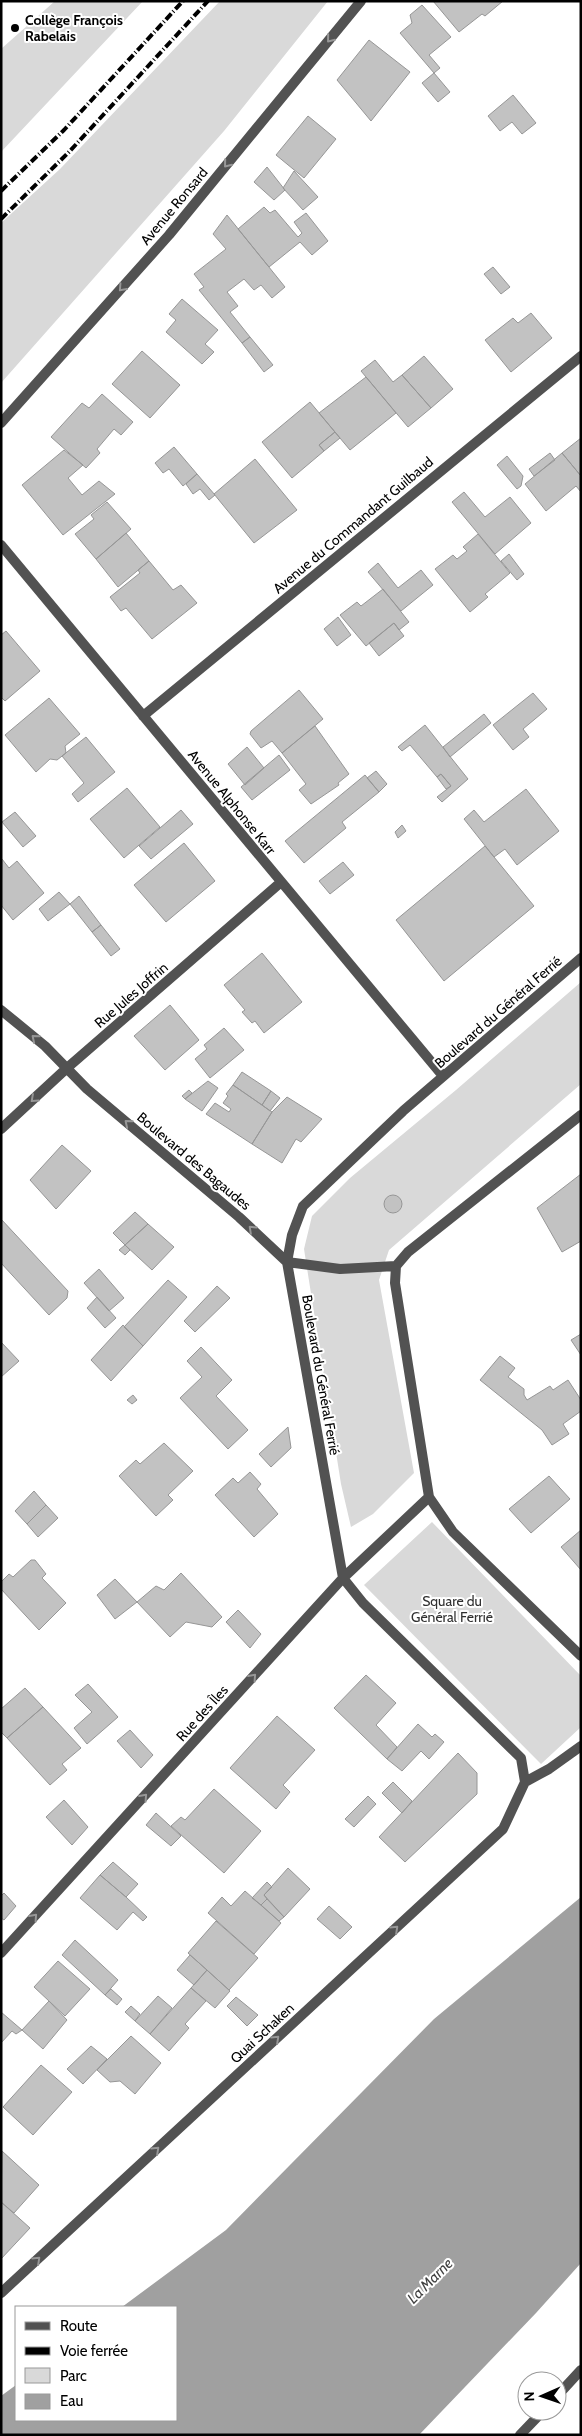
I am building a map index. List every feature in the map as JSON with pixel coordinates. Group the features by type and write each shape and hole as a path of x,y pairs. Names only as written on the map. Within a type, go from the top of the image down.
{"street":[{"name":"Avenue Ronsard","path":"1,423 169,235 362,1"},
{"name":"Avenue du Commandant Guilbaud","path":"144,716 581,356"},
{"name":"Avenue Alphonse Karr","path":"1,545 280,883 443,1076"},
{"name":"Rue Jules Joffrin","path":"1,1129 67,1068 280,883"},
{"name":"Boulevard du Général Ferrié","path":"525,1782 521,1758 363,1603 343,1578 287,1262 292,1235 303,1206 443,1076 581,958"},
{"name":"Boulevard des Bagaudes","path":"1,1010 45,1046 87,1089 239,1217 287,1262"},
{"path":"581,1115 408,1252 396,1266 395,1283 429,1497 453,1532 581,1656"},
{"path":"287,1262 340,1269 396,1266"},
{"name":"Rue des Îles","path":"1,1953 343,1578 429,1497"},
{"path":"525,1782 549,1769 581,1746"},
{"name":"Quai Schaken","path":"1,2293 504,1829 525,1782"},
{"path":"567,2385 581,2370"},
{"path":"520,2435 534,2421"}],"green space":[{"path":"55,1 143,1 1,152 1,49"},
{"path":"220,1 328,1 224,131 1,383 1,223 60,169"},
{"path":"581,982 581,1084 389,1250 379,1280 414,1473 373,1514 351,1527 341,1484 304,1249 312,1216 350,1178"},
{"name":"Square du Général Ferrié","path":"432,1522 581,1676 581,1727 541,1764 364,1585"}],"water":[{"name":"La Marne","path":"581,1897 581,2263 536,2313 419,2435 1,2435 1,2396 15,2386 15,2421 178,2421 178,2306 123,2306 226,2230 434,2019"}],"building":[{"path":"433,1 503,1 485,16 482,14 459,32"},
{"path":"422,5 451,37 429,55 440,68 434,73 400,33 412,23 410,15"},
{"path":"369,40 410,72 371,121 337,80"},
{"path":"434,73 450,92 438,102 422,83"},
{"path":"513,95 536,123 522,134 512,122 500,131 488,116"},
{"path":"308,116 336,139 304,178 276,155"},
{"path":"267,167 285,190 274,200 254,182"},
{"path":"294,171 318,197 303,210 283,188"},
{"path":"264,207 270,213 275,210 298,237 302,233 294,222 306,213 328,241 312,255 300,242 269,267 238,229"},
{"path":"227,215 285,287 272,298 261,285 254,290 244,279 227,292 238,306 230,312 250,337 242,343 199,290 204,287 194,274 226,249 213,234"},
{"path":"493,267 510,287 501,294 484,274"},
{"path":"182,299 218,330 205,344 214,352 202,364 166,332 176,320 169,314"},
{"path":"531,313 552,338 511,372 485,340 513,318 518,323"},
{"path":"250,337 273,365 264,372 242,343"},
{"path":"142,351 180,385 150,418 112,384"},
{"path":"424,356 453,389 431,408 402,375"},
{"path":"375,360 393,382 402,375 431,408 408,427 361,371"},
{"path":"366,377 396,413 350,450 319,413"},
{"path":"102,394 133,422 121,435 114,429 97,449 100,453 86,468 51,437 82,403 89,408"},
{"path":"310,402 335,432 319,445 324,451 292,478 262,442"},
{"path":"335,432 340,438 324,451 319,445"},
{"path":"581,438 581,476 562,453"},
{"path":"174,447 197,474 183,486 169,469 163,473 155,463"},
{"path":"64,450 83,465 68,478 82,495 99,481 115,494 63,535 22,485"},
{"path":"550,453 555,460 534,476 529,469"},
{"path":"562,453 581,476 581,492 576,486 546,511 525,484"},
{"path":"507,456 523,476 521,486 517,489 497,465"},
{"path":"255,459 297,510 254,543 214,494"},
{"path":"197,474 215,495 209,500 200,489 193,494 186,484"},
{"path":"464,492 485,517 510,497 531,523 495,554 452,502"},
{"path":"107,502 131,529 96,559 75,534 94,519 91,515"},
{"path":"126,533 149,561 118,587 96,559"},
{"path":"478,534 510,573 485,594 488,597 470,612 435,569 453,555 457,559 467,551 463,547"},
{"path":"509,554 524,574 517,580 501,561"},
{"path":"149,561 173,590 181,585 197,603 152,639 126,608 121,611 110,597 140,573 138,570"},
{"path":"378,563 398,588 421,570 433,585 401,611 368,572"},
{"path":"383,589 409,622 399,630 394,623 366,646 340,615 357,602 361,606"},
{"path":"338,617 351,635 337,646 324,629"},
{"path":"394,623 404,636 379,656 369,643"},
{"path":"6,631 40,671 5,701 1,697 1,635"},
{"path":"299,690 323,719 282,753 272,741 261,748 250,734 251,731"},
{"path":"533,693 547,709 523,729 529,737 513,750 493,725"},
{"path":"49,698 80,734 65,746 66,753 57,760 50,759 36,772 5,735"},
{"path":"484,714 491,723 450,757 443,747"},
{"path":"425,725 468,779 442,802 437,797 451,786 441,774 437,777 410,745 402,751 398,747"},
{"path":"315,726 349,774 338,783 339,785 311,804 299,790 306,784 282,753"},
{"path":"86,737 115,772 78,802 72,794 84,783 62,756"},
{"path":"247,747 264,768 245,785 228,764"},
{"path":"279,755 290,770 252,800 241,787"},
{"path":"376,771 387,784 379,792 367,778"},
{"path":"441,774 451,786 446,789 437,777"},
{"path":"365,775 379,792 342,822 346,828 304,863 285,841"},
{"path":"127,788 160,827 124,858 90,819"},
{"path":"526,789 559,831 517,865 505,849 494,857 464,819 474,810 484,822"},
{"path":"181,810 193,824 151,859 139,846"},
{"path":"15,812 36,836 23,847 2,822"},
{"path":"402,825 406,831 398,838 395,832"},
{"path":"184,843 215,881 166,922 134,885"},
{"path":"485,846 534,906 444,981 396,920"},
{"path":"2,859 9,868 17,861 44,893 13,920 1,905"},
{"path":"343,862 354,875 330,894 319,881"},
{"path":"59,892 70,904 48,921 39,909"},
{"path":"79,896 101,925 92,932 70,904"},
{"path":"101,925 120,949 111,956 92,932"},
{"path":"262,953 302,1002 264,1033 255,1021 252,1023 242,1012 245,1010 224,985"},
{"path":"170,1005 199,1040 165,1070 134,1036"},
{"path":"224,1028 244,1050 210,1078 195,1059 207,1049 204,1045"},
{"path":"242,1072 271,1091 262,1105 233,1085"},
{"path":"208,1081 218,1088 202,1111 185,1099"},
{"path":"233,1085 272,1112 252,1144 206,1114 215,1103 229,1112 231,1109 223,1103 228,1096 226,1094"},
{"path":"189,1090 192,1093 185,1099 182,1096"},
{"path":"271,1091 280,1098 270,1111 262,1105"},
{"path":"287,1097 322,1119 301,1142 296,1139 282,1163 252,1144 272,1112"},
{"path":"62,1145 91,1171 56,1209 30,1180"},
{"path":"581,1174 581,1241 562,1252 537,1208"},
{"path":"393,1195 399,1198 402,1204 399,1210 393,1213 387,1210 384,1204 387,1198"},
{"path":"135,1212 148,1224 125,1245 113,1233"},
{"path":"1,1219 68,1291 67,1298 49,1315 1,1263"},
{"path":"148,1224 174,1247 152,1270 125,1245"},
{"path":"125,1245 130,1250 125,1255 119,1250"},
{"path":"99,1269 124,1298 109,1311 84,1283"},
{"path":"168,1280 187,1297 143,1346 124,1327"},
{"path":"217,1286 230,1298 195,1332 184,1321"},
{"path":"97,1297 116,1318 105,1328 87,1308"},
{"path":"123,1325 143,1346 111,1381 91,1360"},
{"path":"581,1334 581,1355 571,1340"},
{"path":"1,1342 19,1361 1,1377"},
{"path":"201,1347 232,1380 216,1396 248,1430 228,1449 180,1398 202,1377 187,1361"},
{"path":"500,1356 515,1368 508,1377 524,1389 524,1395 527,1400 550,1386 553,1390 568,1380 581,1400 581,1411 563,1424 569,1434 552,1445 542,1430 480,1380"},
{"path":"133,1395 137,1400 132,1404 127,1400"},
{"path":"288,1427 291,1448 271,1467 259,1454"},
{"path":"164,1443 193,1471 168,1495 173,1500 156,1516 119,1476 136,1460 140,1464"},
{"path":"250,1472 261,1484 257,1489 278,1514 254,1537 215,1495 233,1478 238,1483"},
{"path":"549,1476 570,1499 531,1533 509,1509"},
{"path":"34,1491 46,1505 27,1524 15,1511"},
{"path":"46,1505 58,1518 38,1537 27,1524"},
{"path":"581,1530 581,1570 561,1547"},
{"path":"31,1560 35,1560 46,1574 42,1578 66,1603 39,1630 1,1589 1,1582 9,1574 13,1577"},
{"path":"181,1573 222,1617 212,1627 186,1622 170,1637 137,1602 156,1586 164,1590"},
{"path":"115,1579 137,1602 115,1619 97,1595"},
{"path":"238,1610 261,1634 250,1648 226,1622"},
{"path":"366,1675 396,1703 376,1725 397,1747 387,1759 334,1708"},
{"path":"88,1684 118,1717 87,1744 74,1728 92,1712 75,1695"},
{"path":"25,1688 43,1707 7,1738 1,1732 1,1709"},
{"path":"43,1707 81,1748 62,1764 67,1770 50,1785 7,1738"},
{"path":"277,1716 315,1750 283,1785 290,1792 276,1809 230,1768"},
{"path":"418,1724 432,1737 435,1734 444,1742 429,1759 421,1751 402,1771 387,1759"},
{"path":"130,1730 153,1755 141,1768 117,1741"},
{"path":"458,1753 477,1773 477,1794 405,1862 379,1837"},
{"path":"393,1782 412,1801 402,1813 382,1793"},
{"path":"214,1789 261,1831 224,1873 171,1826 181,1817 185,1820"},
{"path":"368,1796 376,1804 354,1827 345,1819"},
{"path":"64,1800 88,1827 72,1845 46,1817"},
{"path":"156,1813 181,1836 171,1846 146,1825"},
{"path":"113,1862 138,1884 126,1897 100,1875"},
{"path":"288,1868 310,1889 284,1917 264,1895"},
{"path":"100,1875 147,1917 143,1921 133,1912 117,1930 80,1898"},
{"path":"267,1882 272,1887 264,1895 267,1899 261,1905 252,1898"},
{"path":"245,1891 281,1923 254,1954 208,1913 222,1897 231,1906"},
{"path":"4,1893 16,1906 4,1920 1,1918 1,1896"},
{"path":"267,1899 284,1917 279,1921 261,1905"},
{"path":"329,1906 352,1927 340,1939 317,1919"},
{"path":"216,1921 258,1958 229,1990 188,1953"},
{"path":"75,1940 118,1980 105,1995 62,1955"},
{"path":"190,1955 207,1970 194,1985 177,1970"},
{"path":"58,1961 90,1989 65,2016 34,1987"},
{"path":"207,1970 230,1991 215,2008 191,1988"},
{"path":"191,1988 206,2001 185,2024 189,2028 169,2051 150,2034"},
{"path":"111,1989 122,1999 117,2005 105,1995"},
{"path":"158,1996 172,2008 150,2034 135,2021"},
{"path":"236,1997 258,2015 247,2026 227,2006"},
{"path":"49,2001 67,2020 43,2049 22,2030"},
{"path":"131,2006 140,2014 135,2021 125,2012"},
{"path":"1,2012 22,2030 16,2034 12,2031 1,2043"},
{"path":"131,2036 161,2063 135,2094 120,2081 110,2082 97,2070"},
{"path":"91,2046 107,2059 83,2084 67,2069"},
{"path":"41,2065 72,2092 33,2135 3,2107"},
{"path":"2,2151 39,2185 14,2213 1,2202"},
{"path":"1,2202 30,2228 1,2259"}],"railway":[{"path":"1,191 64,130 183,1"},
{"path":"1,219 69,152 208,1"}],"place":[{"name":"Collège François Rabelais","path":"15,28"}]}
